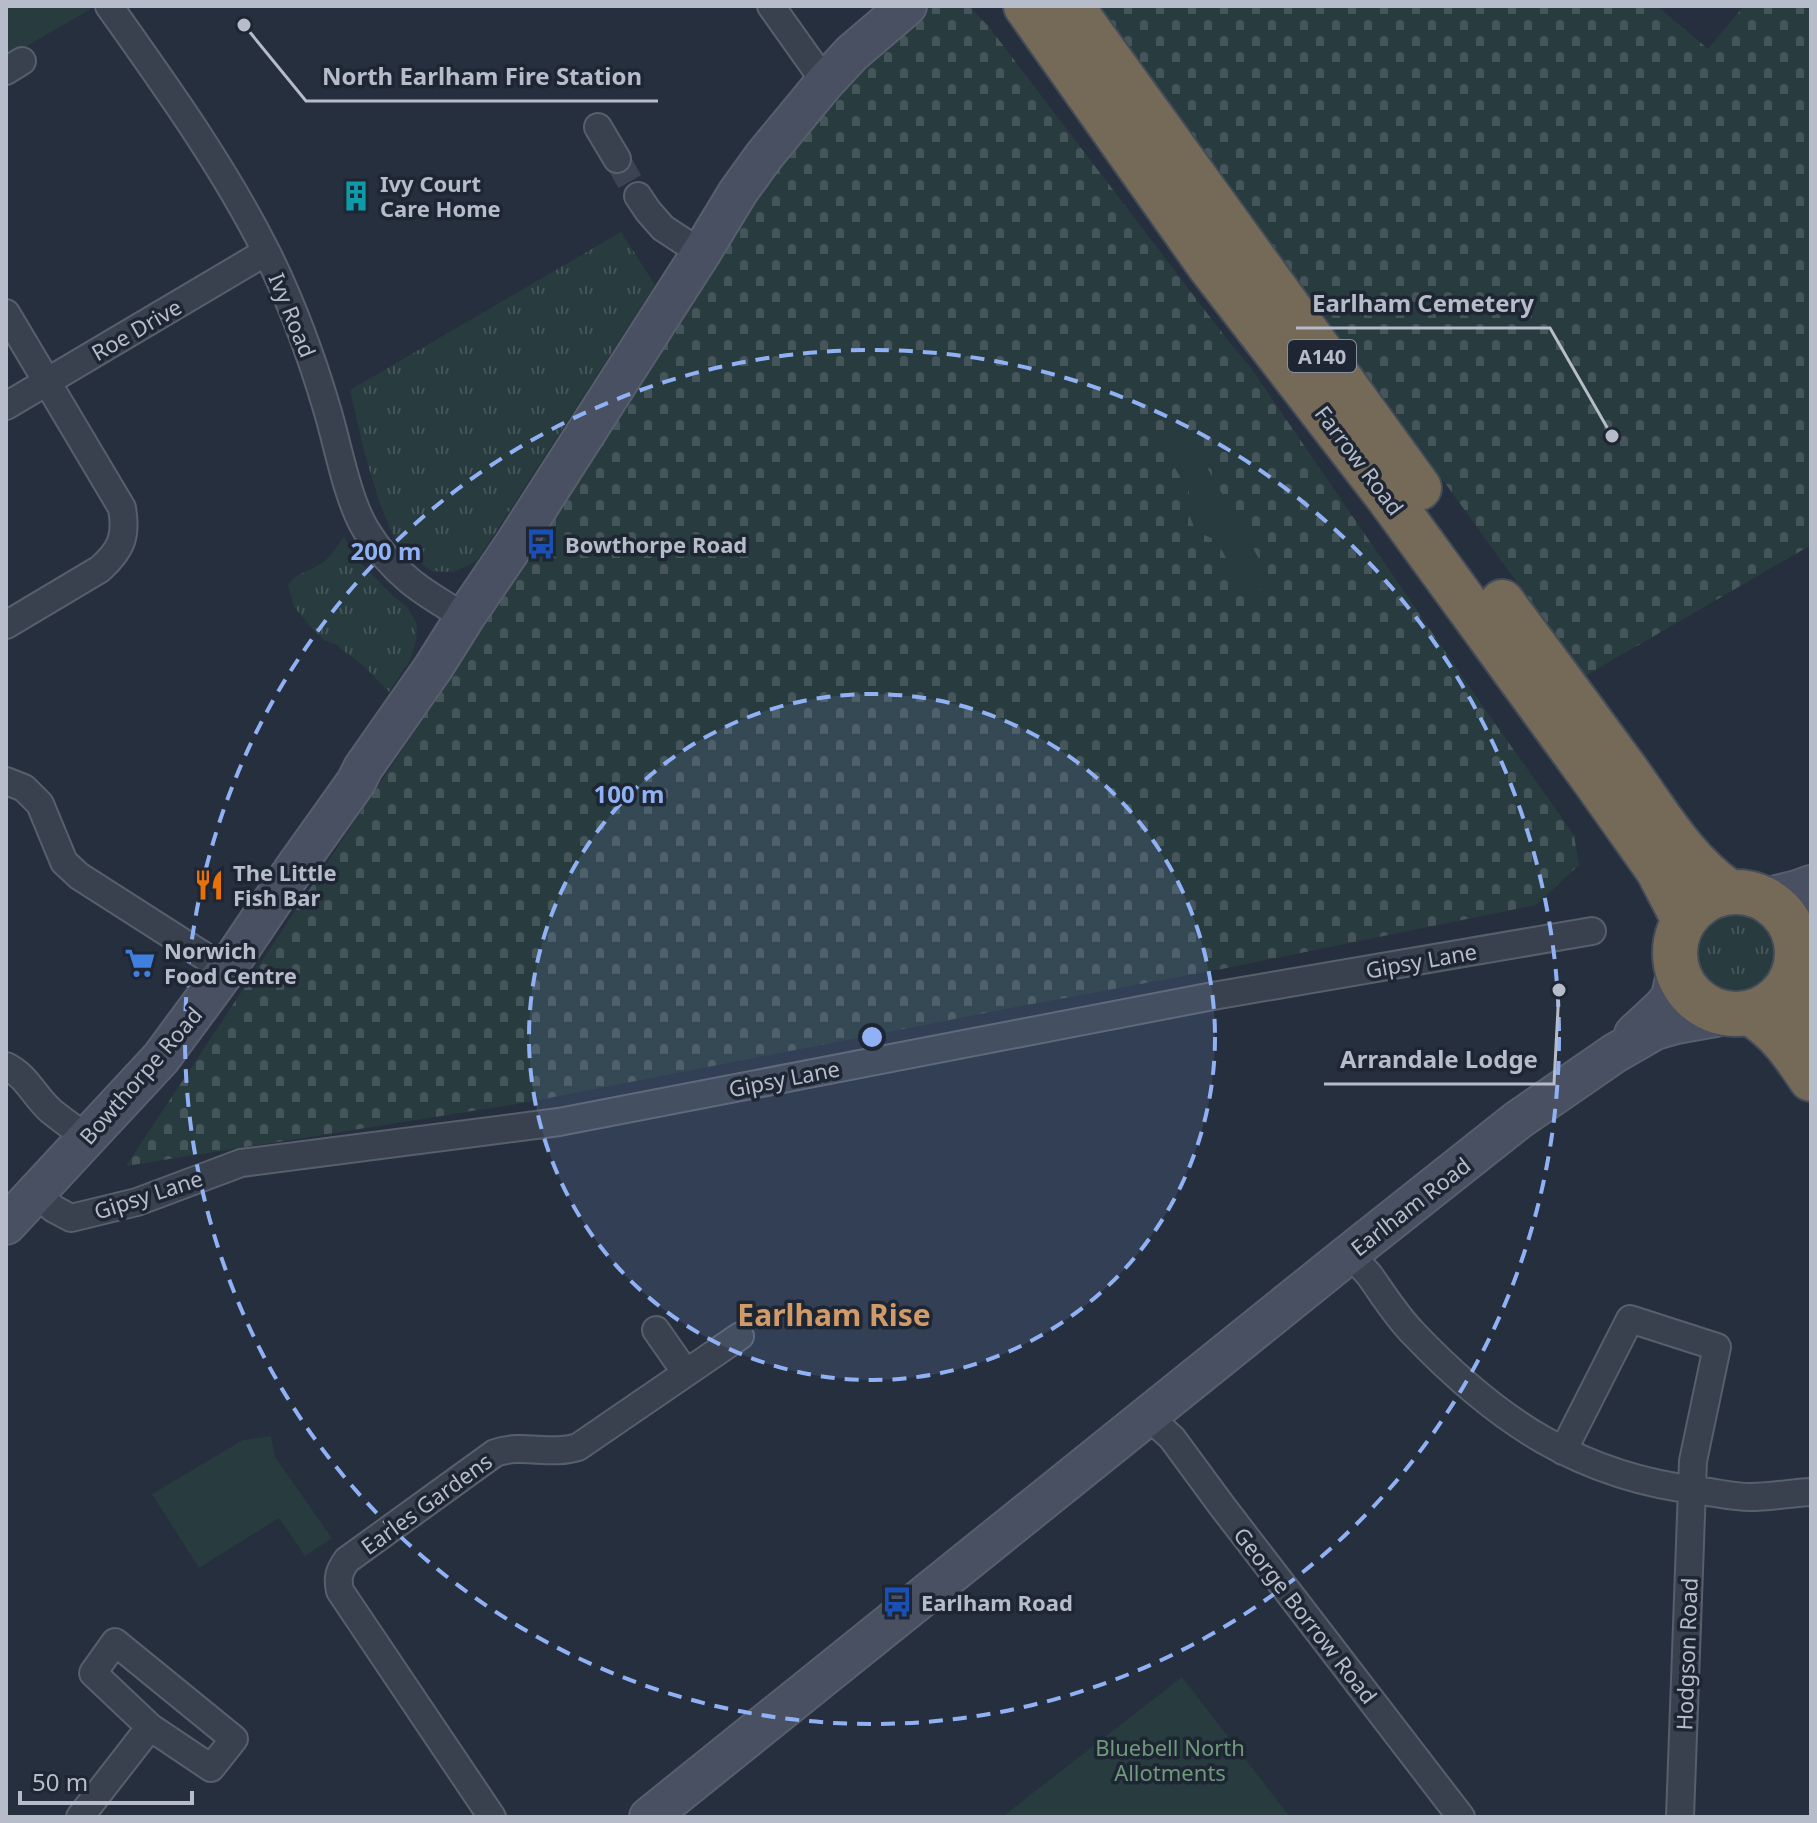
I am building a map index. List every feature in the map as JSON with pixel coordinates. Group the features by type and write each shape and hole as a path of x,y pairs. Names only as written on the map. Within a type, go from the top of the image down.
{"highway":[{"name":"Farrow Road","path":"1026,6 1209,265 1381,486 1595,781 1658,870 1684,920"},
{"name":"Farrow Road","path":"1071,6 1664,824 1715,883 1747,895"},
{"path":"1747,895 1712,896 1696,907 1680,927 1675,949 1677,969 1689,991 1708,1007 1741,1013 1771,1027 1811,1079"},
{"name":"A140","path":"1747,895 1778,910 1802,944 1811,1028"},
{"path":"1741,1013 1770,1004 1786,990 1802,944"}],"street":[{"name":"Ivy Road","path":"109,6 164,83 222,174 266,252 297,320 327,408 354,504 365,529 397,570 417,588 465,617"},
{"path":"771,6 825,82"},
{"name":"Bowthorpe Road","path":"6,1225 161,1058 226,970 523,532 738,192 764,156 852,53 907,6"},
{"path":"598,127 617,159"},
{"path":"638,196 663,228 701,253"},
{"name":"Roe Drive","path":"6,406 266,252"},
{"path":"6,313 122,508 125,526 121,543 112,558 100,569 6,625"},
{"path":"6,781 24,788 40,804 64,862 79,876 226,970"},
{"path":"1747,895 1811,885"},
{"name":"Gipsy Lane","path":"35,1193 71,1218 137,1202 241,1163 559,1122 1213,996 1592,931"},
{"name":"Earlham Road","path":"1615,1053 1671,997 1677,969"},
{"name":"Earlham Road","path":"649,1817 1518,1120 1615,1053 1655,1030 1741,1013"},
{"path":"6,1066 19,1072 52,1112 87,1138"},
{"path":"1349,1254 1368,1273 1411,1331 1455,1376 1503,1415 1563,1451 1601,1469 1646,1483 1750,1497 1811,1492"},
{"name":"Hodgson Road","path":"1563,1451 1630,1319 1717,1347 1693,1461 1680,1817"},
{"path":"656,1330 686,1373"},
{"name":"Earles Gardens","path":"492,1817 340,1591 340,1570 347,1560 495,1453 506,1449 566,1451 578,1447 740,1336"},
{"name":"George Borrow Road","path":"1148,1416 1172,1438 1461,1817"},
{"path":"115,1642 234,1739 211,1768 150,1727 93,1673 115,1642"},
{"path":"80,1817 150,1727"}],"green space":[{"path":"6,6 88,6 91,9 6,58"},
{"path":"932,6 969,6 989,27 1251,368 1574,835 1579,865 1536,905 1222,969 523,1103 126,1166 489,619 733,227 842,85"},
{"path":"1099,6 1657,6 1708,49 1744,6 1811,6 1811,545 1585,676"},
{"path":"621,232 655,285 477,561 454,572 432,571 407,554 393,535 364,451 350,390"},
{"path":"1184,427 1272,582 1248,596 1216,540 1195,529 1189,514 1189,492 1160,442"},
{"path":"344,536 356,558 407,607 417,624 410,660 389,692 365,667 335,644 325,641 294,607 288,586 298,575 326,560"},
{"path":"1728,914 1744,914 1758,920 1769,931 1775,953 1769,975 1758,986 1744,992 1728,992 1714,986 1703,975 1697,961 1697,945 1703,931 1714,920"},
{"path":"271,1436 275,1457 332,1538 305,1556 279,1518 199,1568 152,1494 243,1440"},
{"name":"Bluebell North Allotments","path":"1182,1677 1290,1817 1002,1817"}],"tunnel":[{"path":"617,159 638,196"}],"place":[{"name":"North Earlham Fire Station","path":"244,25"},
{"name":"Ivy Court Care Home","path":"356,196"},
{"name":"Earlham Cemetery","path":"1612,436"},
{"name":"Bowthorpe Road","path":"541,544"},
{"name":"The Little Fish Bar","path":"209,885"},
{"name":"Norwich Food Centre","path":"140,963"},
{"name":"Arrandale Lodge","path":"1559,990"},
{"name":"Earlham Road","path":"897,1602"}],"district":[{"name":"Earlham Rise","path":"834,1314"}]}
